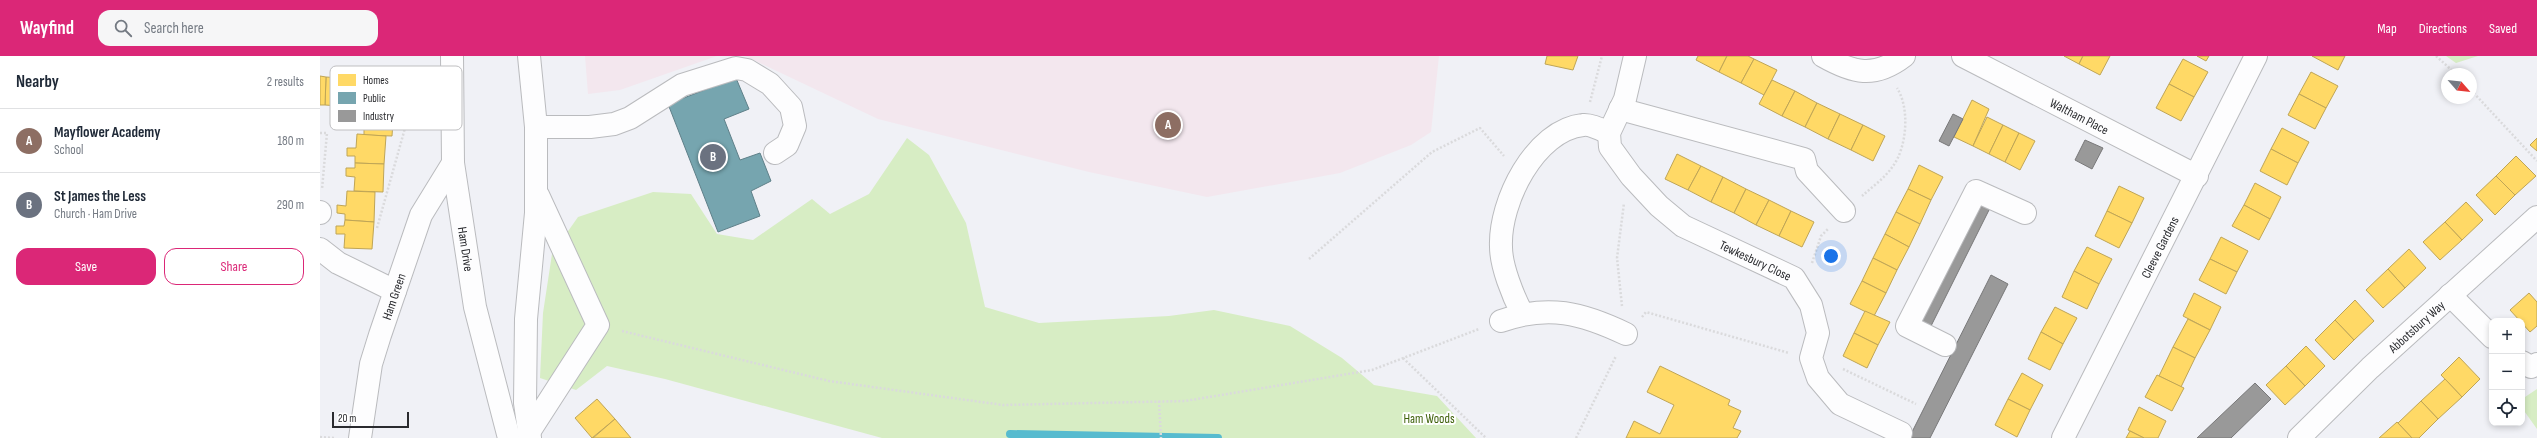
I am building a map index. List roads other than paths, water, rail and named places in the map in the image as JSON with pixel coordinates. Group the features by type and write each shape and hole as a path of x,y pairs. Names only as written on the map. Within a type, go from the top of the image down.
{"street":[{"path":"523,436 526,319 536,213 536,128 529,56"},
{"path":"1522,313 1516,302 1501,247 1504,219 1520,175 1541,146 1556,133 1584,124 1609,133 1620,109 1635,56"},
{"path":"1823,56 1843,68 1863,73 1893,65 1904,56"},
{"name":"Waltham Place","path":"1963,56 2197,176"},
{"name":"Cleeve Gardens","path":"2063,438 2197,176 2256,56"},
{"path":"536,128 590,127 614,124 630,118 682,85 736,68 747,70 770,84 791,107 795,126 787,145 776,153"},
{"path":"1620,109 1804,159 1807,171 1844,211"},
{"name":"Ham Drive","path":"452,130 452,163 475,307 523,436"},
{"name":"Tewkesbury Close","path":"1609,133 1610,147 1631,176 1659,206 1683,226 1794,278 1811,306 1818,333 1811,358 1818,378 1840,404 1901,433"},
{"name":"Ham Green","path":"360,438 371,364 395,291 421,215 452,163"},
{"path":"523,436 598,325 536,190"},
{"path":"1945,345 1907,326 1976,191 2025,213"},
{"name":"Abbotsbury Way","path":"2299,438 2370,368 2537,217"},
{"path":"320,249 338,263 395,291"},
{"path":"2450,295 2489,334"},
{"path":"1502,321 1522,313 1540,310 1585,317 1626,334"},
{"path":"2525,364 2531,367 2537,364"}],"waterway":[{"path":"1010,434 1218,438"}],"place":[{"name":"Mayflower Academy","path":"1168,125"},
{"name":"St James the Less","path":"713,157"}],"park label":[{"name":"Ham Woods","path":"1429,418"}]}
